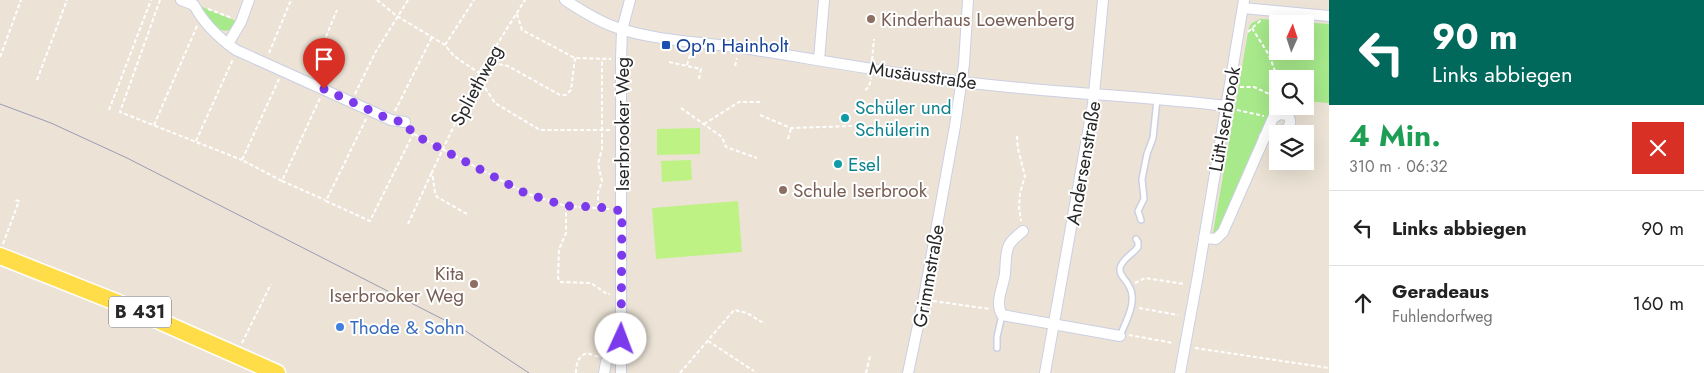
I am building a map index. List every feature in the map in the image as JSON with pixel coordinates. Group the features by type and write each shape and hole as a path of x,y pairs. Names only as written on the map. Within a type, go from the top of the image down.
{"main road":[{"name":"B 431","path":"0,256 121,304 277,373"}],"street":[{"path":"180,0 195,3 201,18 232,47 265,64 370,111 391,120 405,122"},
{"path":"232,47 249,0"},
{"path":"565,0 599,21 622,30"},
{"name":"Iserbrooker Weg","path":"621,373 622,30 630,0"},
{"path":"819,60 824,0"},
{"name":"Grimmstraße","path":"908,373 962,82 968,0"},
{"name":"Andersenstraße","path":"1045,373 1094,95 1103,0"},
{"path":"1243,4 1329,16"},
{"name":"Lütt-Iserbrook","path":"1180,373 1229,107 1243,4"},
{"name":"Musäusstraße","path":"622,30 962,82 1229,107"},
{"path":"1264,137 1284,131 1290,124 1288,115 1280,114 1273,118"},
{"name":"Lütt-Iserbrook","path":"1204,238 1216,239 1223,232 1273,118"},
{"path":"1022,231 1010,242 1008,249 1005,274 1000,293 1001,313 1120,336"},
{"path":"604,373 606,362 621,339"}],"lane":[{"path":"1141,220 1138,211 1144,199 1142,178 1147,154 1153,138 1157,99"},
{"path":"1120,336 1132,306 1132,300 1130,286 1123,278 1120,267 1138,247 1136,239"},
{"path":"997,348 1001,313"}],"path":[{"path":"0,57 21,0"},
{"path":"37,80 67,0"},
{"path":"109,110 151,0"},
{"path":"160,0 120,112 242,160 370,222 413,134"},
{"path":"265,64 290,0"},
{"path":"377,0 397,16 445,45 454,56 479,73"},
{"path":"350,102 397,16 408,0"},
{"path":"445,45 474,0"},
{"name":"Spliethweg","path":"408,224 479,73 525,0"},
{"path":"195,3 241,22"},
{"path":"308,82 337,10"},
{"path":"517,14 522,30 575,58 602,59 602,148 598,164 602,181 598,193 598,207"},
{"path":"154,124 201,18"},
{"path":"1252,28 1269,55 1275,70"},
{"path":"391,120 432,37"},
{"path":"872,62 874,39"},
{"path":"196,141 232,47"},
{"path":"735,66 738,56"},
{"path":"687,66 689,57"},
{"path":"485,62 508,66 560,95 566,95 571,90 575,58"},
{"path":"669,62 701,69 699,79"},
{"path":"242,160 283,71"},
{"path":"865,90 869,87 872,76"},
{"path":"478,77 495,103 540,130 622,130"},
{"path":"1235,89 1244,86 1254,87 1269,94"},
{"path":"282,181 324,89"},
{"path":"704,124 739,102 762,102"},
{"path":"1229,107 1273,118"},
{"path":"682,108 722,137 726,148 758,158"},
{"path":"326,201 370,111"},
{"path":"760,115 791,128 852,126"},
{"path":"405,122 413,134 525,193 566,206 598,207 622,211"},
{"path":"788,140 791,128"},
{"path":"1017,136 1018,149 1025,176 1020,193 1019,207 1022,231"},
{"path":"432,172 434,193 437,198 467,214"},
{"path":"0,250 19,201 15,200"},
{"path":"566,206 566,233 558,249 558,278 560,282 563,284 573,281 591,283 606,294 622,295"},
{"path":"1130,286 1145,278 1184,284"},
{"path":"237,355 271,284"},
{"path":"929,300 1001,313"},
{"path":"1132,306 1178,314"},
{"path":"680,373 734,310 747,313 765,324"},
{"path":"1120,336 1133,335 1173,343"},
{"path":"708,341 754,371"},
{"path":"1191,347 1329,368"},
{"path":"576,373 577,362 580,356 587,353 596,355 606,362"},
{"path":"866,373 870,356"}],"green space":[{"path":"200,6 236,21 232,29 222,30 212,25 204,16"},
{"path":"1260,19 1269,20 1269,60 1314,60 1314,23 1329,24 1329,103 1314,102 1314,70 1269,70 1270,115 1220,228 1213,233 1249,27"},
{"path":"700,128 700,154 657,155 657,129"},
{"path":"691,160 692,180 662,182 661,161"},
{"path":"738,201 742,252 656,259 652,208"}],"tram line":[{"path":"0,104 51,123 127,158 464,330 529,373"}],"place":[{"name":"Kinderhaus Loewenberg","path":"871,19"},
{"name":"Op'n Hainholt","path":"666,45"},
{"name":"Schüler und Schülerin","path":"845,118"},
{"name":"Esel","path":"838,164"},
{"name":"Schule Iserbrook","path":"783,190"},
{"name":"Kita Iserbrooker Weg","path":"474,284"},
{"name":"Thode & Sohn","path":"340,327"}],"route":[{"path":"324,89 391,120 405,122 413,134 525,193 566,206 598,207 622,211 621,339"}]}
